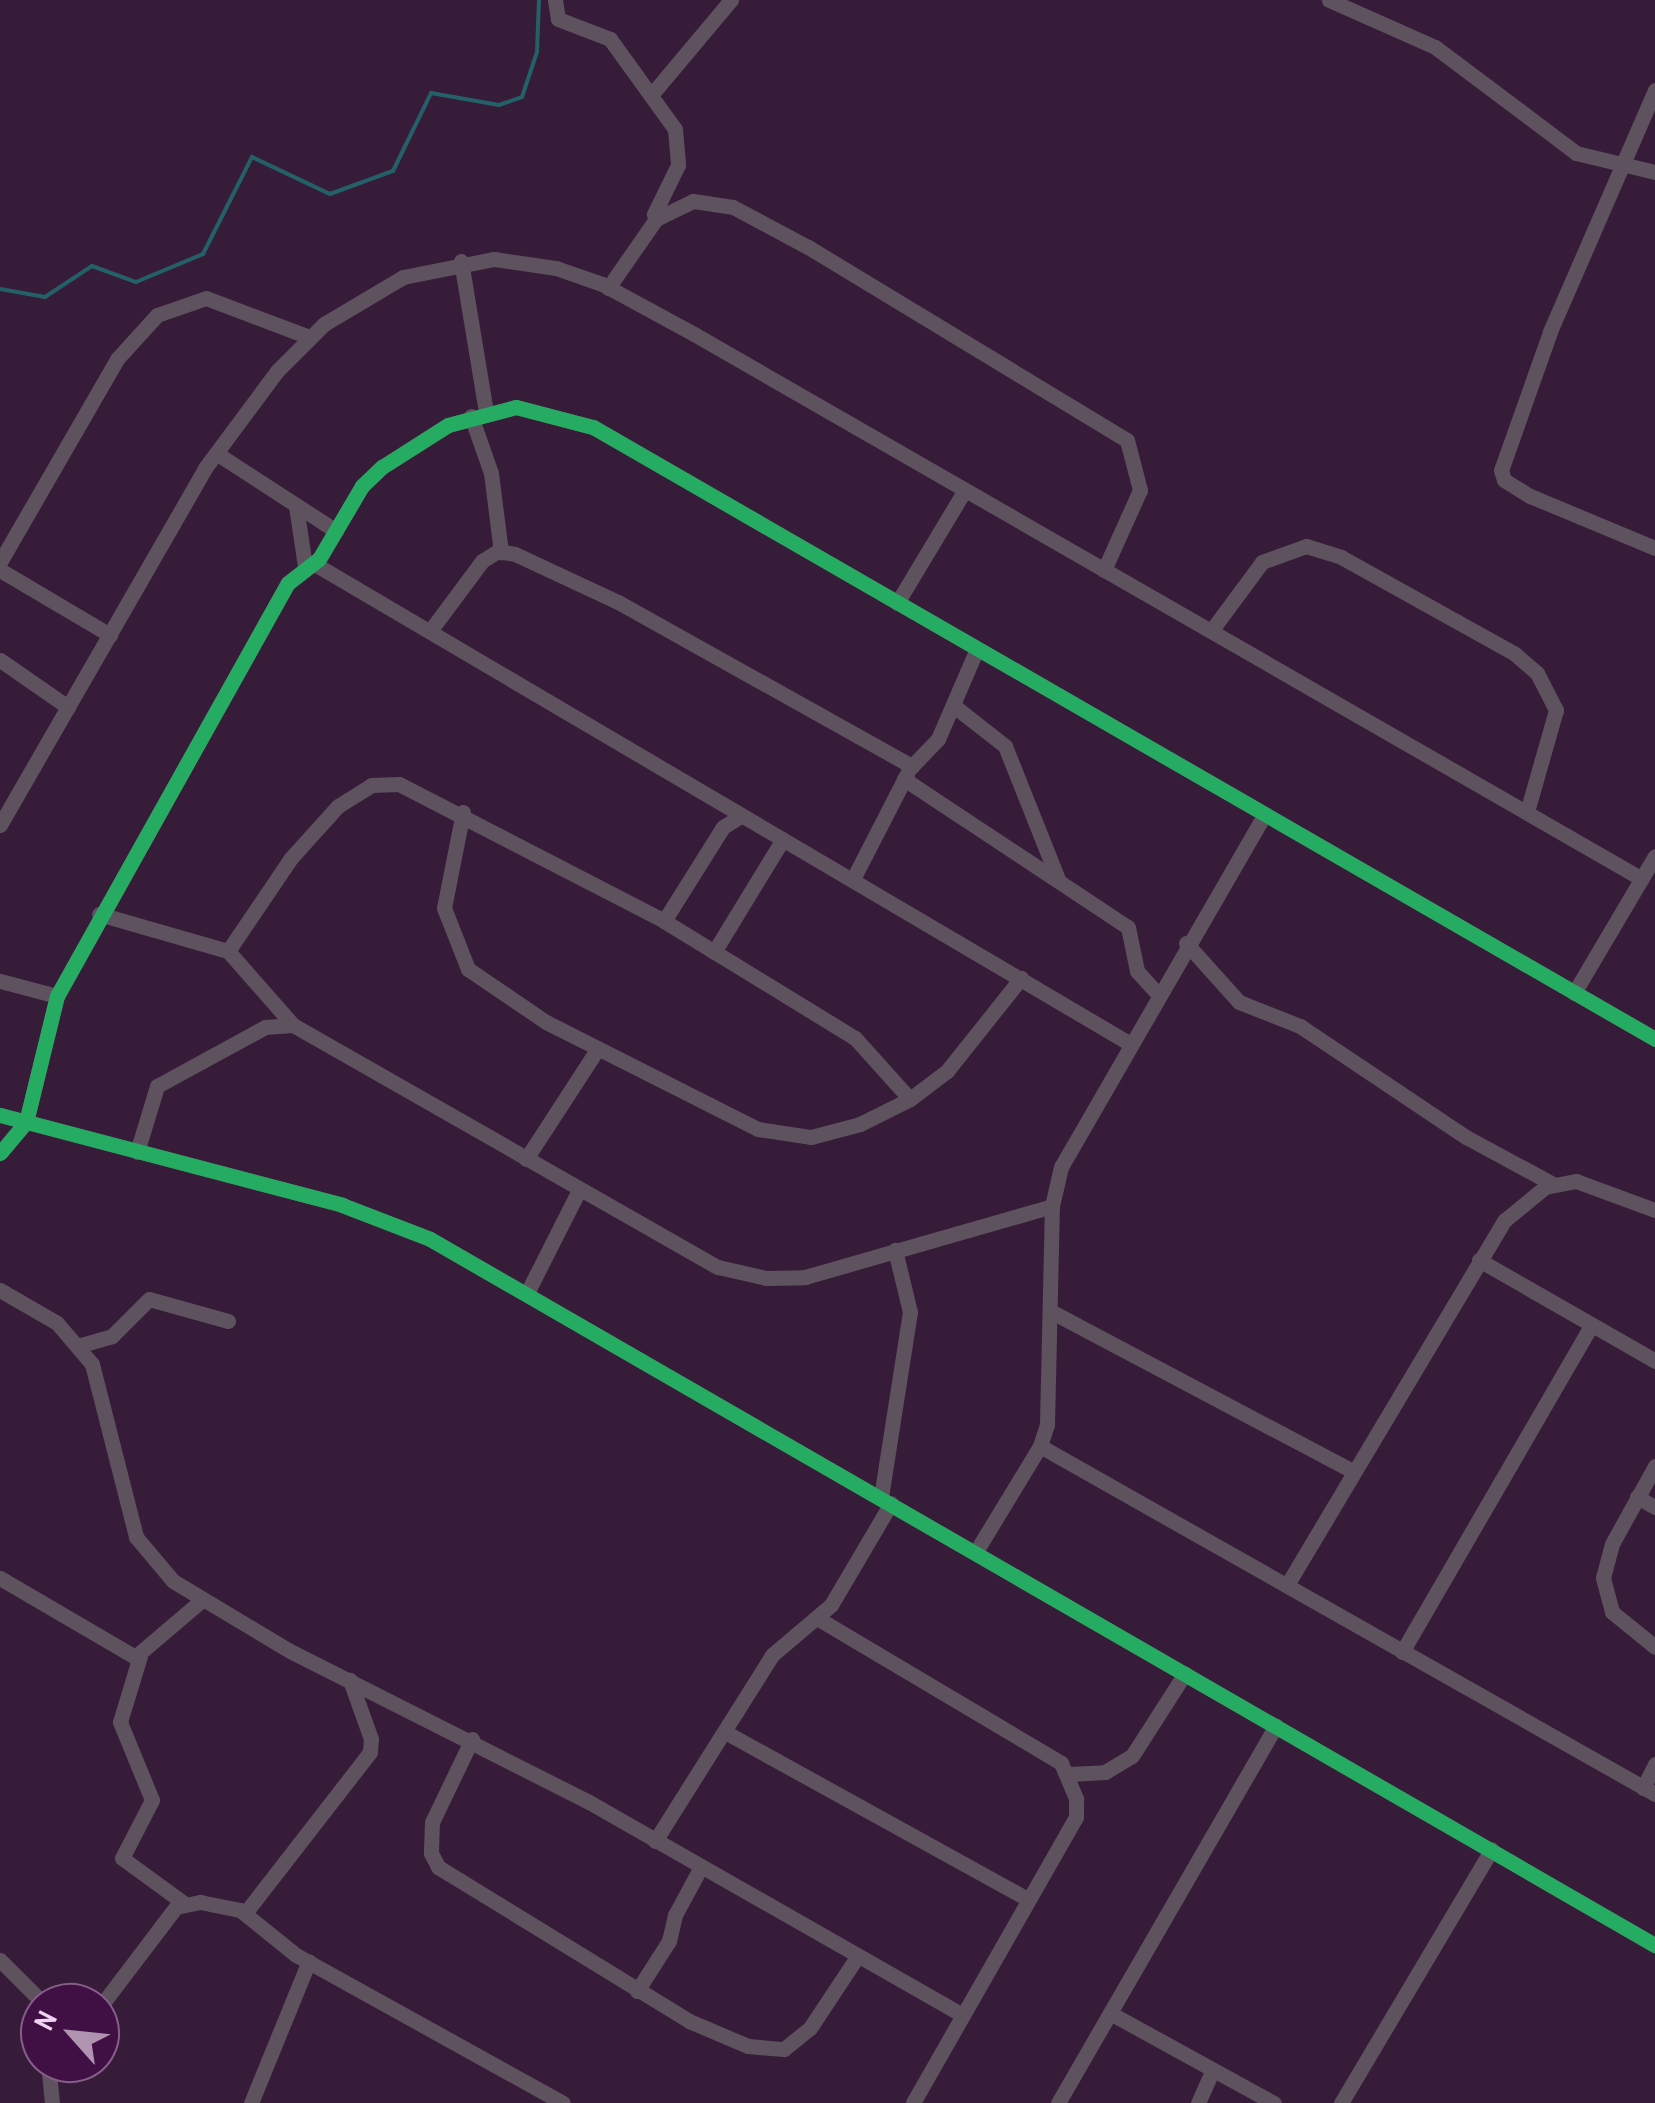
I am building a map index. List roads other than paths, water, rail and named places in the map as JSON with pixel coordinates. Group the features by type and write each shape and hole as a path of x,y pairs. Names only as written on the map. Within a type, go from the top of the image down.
{"street":[{"path":"555,0 558,19 610,39 675,130 678,166 649,227 608,288"},
{"path":"652,94 730,0"},
{"path":"1329,0 1427,42 1558,143 1626,168 1655,172"},
{"path":"1655,90 1626,168 1550,332 1501,470 1504,480 1530,496 1655,548"},
{"path":"649,227 681,203 733,207 1117,431 1135,455 1140,490 1104,570"},
{"path":"461,261 478,414 502,552"},
{"path":"0,825 216,453 309,337 402,276 461,261 524,262 608,288 1642,878"},
{"path":"0,562 117,359 157,315 206,298 309,337"},
{"path":"0,1153 26,1122 57,996 99,914 288,583 310,564 370,477 418,440 478,414 526,408 594,427 1655,1039"},
{"path":"216,453 336,530"},
{"path":"897,603 965,490"},
{"path":"296,506 310,564 1128,1042"},
{"path":"1211,631 1262,562 1306,546 1341,557 1515,654 1537,673 1556,710 1526,812"},
{"path":"430,631 474,569 502,552"},
{"path":"502,552 618,602 908,772 1132,931 1137,971 1157,993"},
{"path":"0,570 110,635"},
{"path":"853,879 908,772 938,740 977,649"},
{"path":"0,660 68,707"},
{"path":"954,706 1004,746 1058,879"},
{"path":"228,951 312,832 362,789 399,784 463,812 664,922 854,1038 910,1099"},
{"path":"463,812 444,908 460,961 498,995 728,1118 784,1136 812,1137 860,1124 910,1099 947,1071 1021,978"},
{"path":"664,922 724,827 742,815"},
{"path":"976,1553 1040,1446 1054,1313 1052,1206 1072,1141 1264,815"},
{"path":"714,952 783,838"},
{"path":"1574,993 1655,856"},
{"path":"99,914 228,951 293,1026 689,1255 746,1274 805,1277 1052,1206"},
{"path":"1186,943 1239,1002 1300,1026 1466,1137 1553,1184 1596,1184 1655,1210"},
{"path":"0,981 57,996"},
{"path":"137,1152 157,1086 265,1027 293,1026"},
{"path":"526,1159 598,1048"},
{"path":"0,1115 390,1222 527,1293 1655,1945"},
{"path":"1286,1585 1479,1260 1523,1202 1553,1184"},
{"path":"527,1293 578,1190"},
{"path":"656,1841 780,1645 817,1618 886,1500 910,1312 895,1250"},
{"path":"1479,1260 1655,1362"},
{"path":"0,1290 81,1345 98,1378 136,1537 160,1570 202,1600 350,1680 472,1738 963,2015"},
{"path":"81,1345 112,1336 149,1299 228,1321"},
{"path":"1054,1313 1351,1470"},
{"path":"1402,1652 1591,1326"},
{"path":"1040,1446 1649,1791 1655,1764"},
{"path":"1655,1466 1608,1553 1604,1587 1612,1612 1655,1648"},
{"path":"1637,1497 1655,1508"},
{"path":"0,1578 128,1656 140,1656"},
{"path":"202,1600 140,1656 120,1722 152,1800 122,1858 185,1904 246,1912 309,1961 563,2103"},
{"path":"817,1618 1041,1750 1069,1774 1076,1818 913,2103"},
{"path":"1069,1774 1104,1772 1137,1752 1184,1673"},
{"path":"246,1912 370,1752 372,1739 350,1680"},
{"path":"1058,2103 1276,1726"},
{"path":"725,1732 1029,1900"},
{"path":"472,1738 432,1822 430,1852 438,1867 637,1991 722,2037 784,2049 810,2028 857,1956"},
{"path":"1341,2103 1492,1850"},
{"path":"637,1991 670,1942 675,1915 702,1867"},
{"path":"117,1983 152,1932 185,1904"},
{"path":"0,1960 22,1983"},
{"path":"251,2103 309,1961"},
{"path":"1110,2013 1274,2103"},
{"path":"1198,2103 1214,2070"}],"waterway":[{"path":"0,289 45,297 92,266 136,282 203,254 252,157 330,194 393,171 431,93 499,105 522,97 537,52 539,0"}]}
